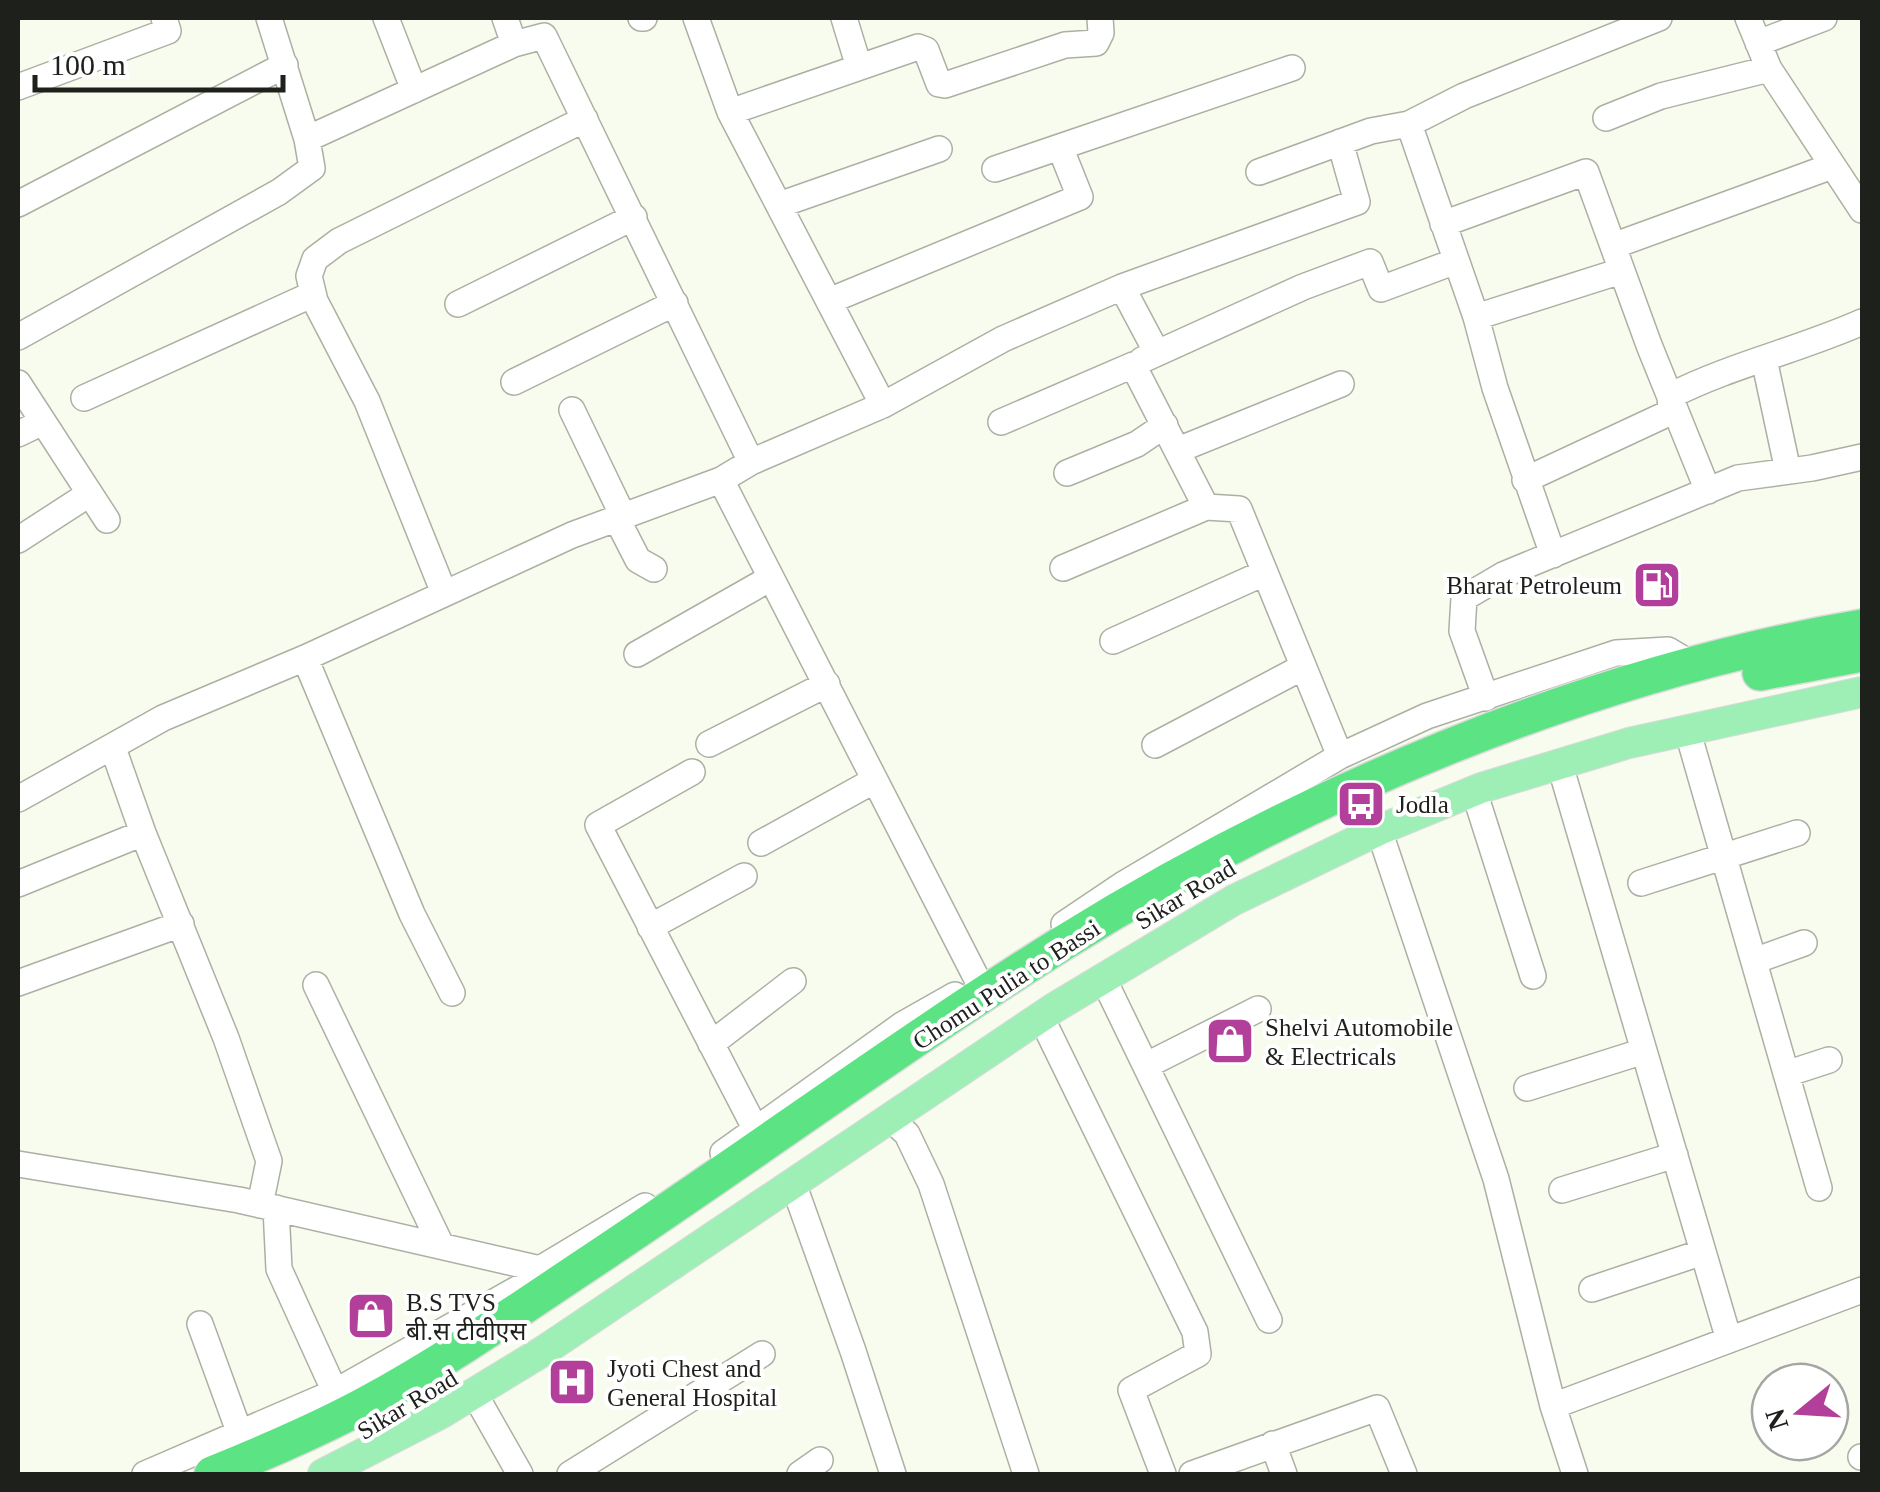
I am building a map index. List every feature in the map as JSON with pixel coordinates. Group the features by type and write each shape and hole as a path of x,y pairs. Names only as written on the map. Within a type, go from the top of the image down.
{"highway":[{"name":"Chomu Pulia to Bassi","path":"212,1474 290,1442 368,1403 486,1332 1062,944 1233,844 1356,785 1571,702 1695,666 1862,628"},
{"name":"Sikar Road","path":"272,1474 359,1434 460,1373 1090,952 1237,863 1330,817 1442,771 1624,707 1736,677 1862,654"}],"main road":[{"path":"1762,649 1764,641 1772,635 1862,614"},
{"path":"323,1474 474,1393 544,1350 1041,1017 1234,900 1379,830 1474,792 1686,728 1862,692"}],"street":[{"path":"18,87 168,31 164,18"},
{"path":"18,336 280,192 312,168 307,139 269,18"},
{"path":"386,18 414,90"},
{"path":"505,18 514,44"},
{"path":"696,18 730,112 883,404"},
{"path":"844,18 859,68"},
{"path":"730,112 918,47 926,50 939,84 945,86 1065,45 1096,43 1101,33 1100,18"},
{"path":"1259,172 1371,131 1409,124 1464,96 1658,18"},
{"path":"1748,18 1769,69 1862,210"},
{"path":"1758,43 1824,18"},
{"path":"307,139 514,44 544,36 751,462"},
{"path":"18,204 284,64"},
{"path":"995,170 1292,68"},
{"path":"1606,118 1662,96 1769,69"},
{"path":"444,593 367,401 313,294 309,276 315,259 339,240 585,119"},
{"path":"1409,124 1553,555"},
{"path":"18,799 163,718 620,517 721,480 751,462 883,404 1003,339 1122,287 1358,202 1340,142"},
{"path":"829,301 1080,198 1060,147"},
{"path":"779,205 939,149"},
{"path":"1476,317 1832,166"},
{"path":"1443,224 1586,172 1708,490"},
{"path":"458,304 634,218"},
{"path":"1001,422 1286,294 1370,262 1382,289 1456,261"},
{"path":"1122,287 1157,353"},
{"path":"84,398 313,294"},
{"path":"514,382 675,303"},
{"path":"1670,396 1711,375 1764,360 1862,322"},
{"path":"1764,360 1788,471"},
{"path":"1133,365 1206,506"},
{"path":"18,383 106,520"},
{"path":"1178,450 1341,384"},
{"path":"1525,480 1671,412 1670,396"},
{"path":"572,410 638,560 654,569"},
{"path":"18,434 43,422"},
{"path":"1067,473 1137,444 1164,425"},
{"path":"1486,698 1462,631 1464,598 1503,576 1738,478 1862,457"},
{"path":"721,480 978,982"},
{"path":"18,540 89,494"},
{"path":"1064,568 1206,506 1239,509 1340,756"},
{"path":"1113,641 1264,573"},
{"path":"637,654 769,579"},
{"path":"145,1474 335,1392 528,1283 540,1268 682,1185 755,1128 902,1025 978,982 1122,886 1340,756 1427,716 1616,653 1668,650 1695,666"},
{"path":"305,658 412,914 452,993"},
{"path":"1156,746 1303,667"},
{"path":"708,744 827,684"},
{"path":"1686,728 1819,1188"},
{"path":"113,748 226,1038 268,1161 268,1206 280,1269 335,1392"},
{"path":"1560,764 1729,1340"},
{"path":"692,772 598,825 755,1128"},
{"path":"761,843 875,780"},
{"path":"1474,792 1533,976"},
{"path":"1379,830 1496,1179 1574,1474"},
{"path":"18,884 144,833"},
{"path":"1641,883 1797,833"},
{"path":"650,927 744,876"},
{"path":"18,982 182,924"},
{"path":"1754,961 1804,943"},
{"path":"1103,978 1269,1320"},
{"path":"711,1044 794,981"},
{"path":"316,986 442,1244"},
{"path":"1148,1066 1258,1009"},
{"path":"1041,1017 1195,1332 1198,1354 1131,1390 1163,1474"},
{"path":"1527,1088 1644,1051"},
{"path":"1786,1074 1829,1060"},
{"path":"890,1118 912,1142 931,1184 1026,1474"},
{"path":"1562,1190 1674,1154"},
{"path":"18,1164 268,1206 540,1268"},
{"path":"793,1184 893,1474"},
{"path":"1592,1288 1704,1252"},
{"path":"1554,1406 1862,1290"},
{"path":"200,1324 240,1434"},
{"path":"570,1474 762,1354"},
{"path":"474,1393 520,1474"},
{"path":"1192,1474 1378,1408 1404,1474"},
{"path":"1273,1444 1284,1474"}],"building":[{"path":"572,1366 587,1392 576,1398 561,1372"}],"place":[{"name":"Bharat Petroleum","path":"1657,585"},
{"name":"Jodla","path":"1361,804"},
{"name":"Shelvi Automobile & Electricals","path":"1230,1041"},
{"name":"B.S TVS बी.स टीवीएस","path":"371,1316"},
{"name":"Jyoti Chest and General Hospital","path":"572,1382"}]}
